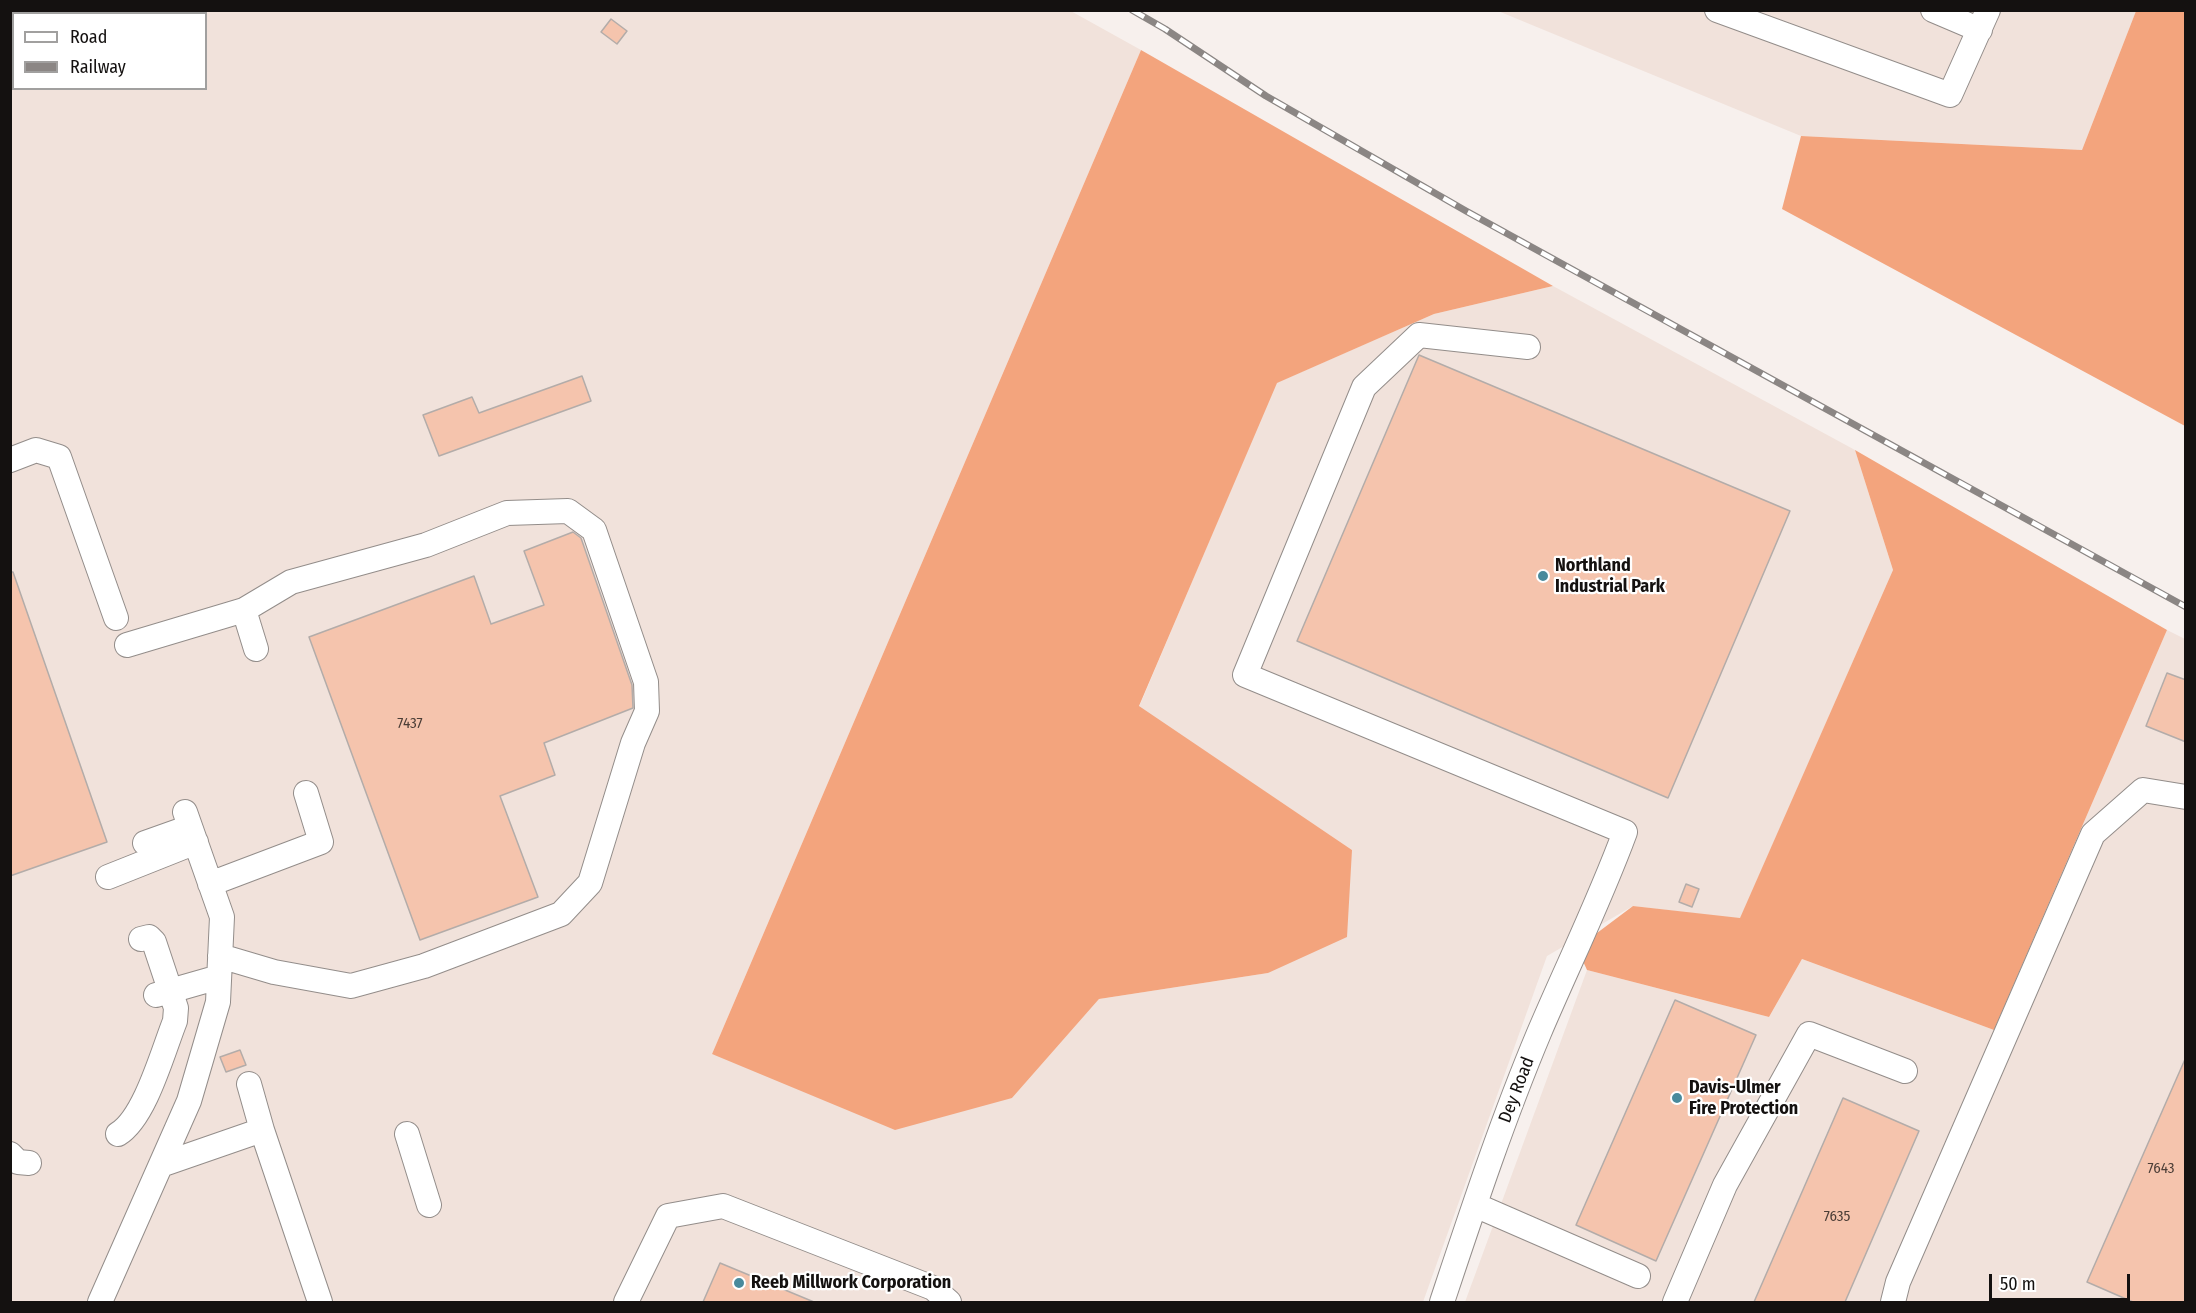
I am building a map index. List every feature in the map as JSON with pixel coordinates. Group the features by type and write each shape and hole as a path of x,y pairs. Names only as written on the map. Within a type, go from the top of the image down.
{"street":[{"path":"1717,10 1950,95 1984,20 1933,10"},
{"name":"Dey Road","path":"1442,1302 1539,1033 1607,883 1625,832 1245,675 1364,387 1419,335 1528,347"},
{"path":"10,459 36,450 59,457 116,618"},
{"path":"127,645 244,610 291,582 426,545 507,513 568,511 594,530 646,682 647,711 633,743 590,883 561,914 424,966 351,986 274,972 220,967 163,993"},
{"path":"244,610 256,649"},
{"path":"1893,1302 1902,1271 2093,834 2143,790 2186,797"},
{"path":"210,884 321,842 306,793"},
{"path":"100,1302 189,1101 218,1002 222,917 190,827"},
{"path":"145,843 190,827"},
{"path":"108,878 190,827"},
{"path":"118,1134 128,1128 139,1109 175,1021 176,1008 163,993 154,942 149,937 141,939"},
{"path":"1675,1302 1725,1185 1809,1034 1905,1071"},
{"path":"249,1084 262,1130 320,1302"},
{"path":"160,1165 262,1130"},
{"path":"407,1134 429,1205"},
{"path":"626,1302 668,1216 723,1206 933,1288 949,1302"},
{"path":"1475,1206 1638,1276"}],"shaded area":[{"path":"1069,10 1141,50 712,1054 1012,1098 1099,999 1268,973 1352,850 1139,707 1276,383 1434,314 1553,286 1855,450 1893,570 1740,919 1633,906 1547,956 1423,1302 11,1302 10,11"},
{"path":"1498,11 2136,11 2082,150 1801,136"},
{"path":"2136,11 2185,11 2185,426 1782,209 1801,136 2082,150"},
{"path":"1141,50 1553,286 1434,314 1277,383 1139,706 1352,850 1347,937 1268,973 1099,999 1012,1098 895,1130 712,1054"},
{"path":"1855,450 2167,630 1994,1030 1802,959 1769,1017 1587,970 1577,948 1633,906 1740,918 1893,570"},
{"path":"2167,630 2185,639 2185,1302 1465,1302 1587,970 1769,1017 1802,959 1994,1030"}],"building":[{"path":"611,19 627,31 617,44 601,32"},
{"name":"Northland Industrial Park","path":"1419,355 1790,511 1668,798 1297,641"},
{"path":"582,376 591,401 439,456 423,415 472,397 479,413"},
{"path":"573,532 581,538 632,685 633,708 544,743 555,775 500,796 538,897 420,940 309,637 474,576 491,624 544,605 524,551"},
{"path":"10,572 13,572 107,842 10,876"},
{"path":"2167,673 2186,680 2186,742 2146,726"},
{"path":"1686,884 1699,889 1692,907 1679,902"},
{"path":"1675,1000 1756,1035 1656,1261 1576,1225"},
{"path":"240,1050 246,1065 226,1072 220,1057"},
{"path":"2186,1057 2186,1302 2133,1302 2087,1282"},
{"path":"1843,1098 1919,1131 1845,1302 1754,1302"},
{"name":"Reeb Millwork Corporation","path":"720,1263 814,1302 703,1302"}],"railway":[{"path":"1132,10 1165,29 1266,96 1466,211 2186,607"}],"place":[{"name":"Northland Industrial Park","path":"1543,576"},
{"name":"Davis-Ulmer Fire Protection","path":"1677,1098"},
{"name":"Reeb Millwork Corporation","path":"739,1283"}]}
